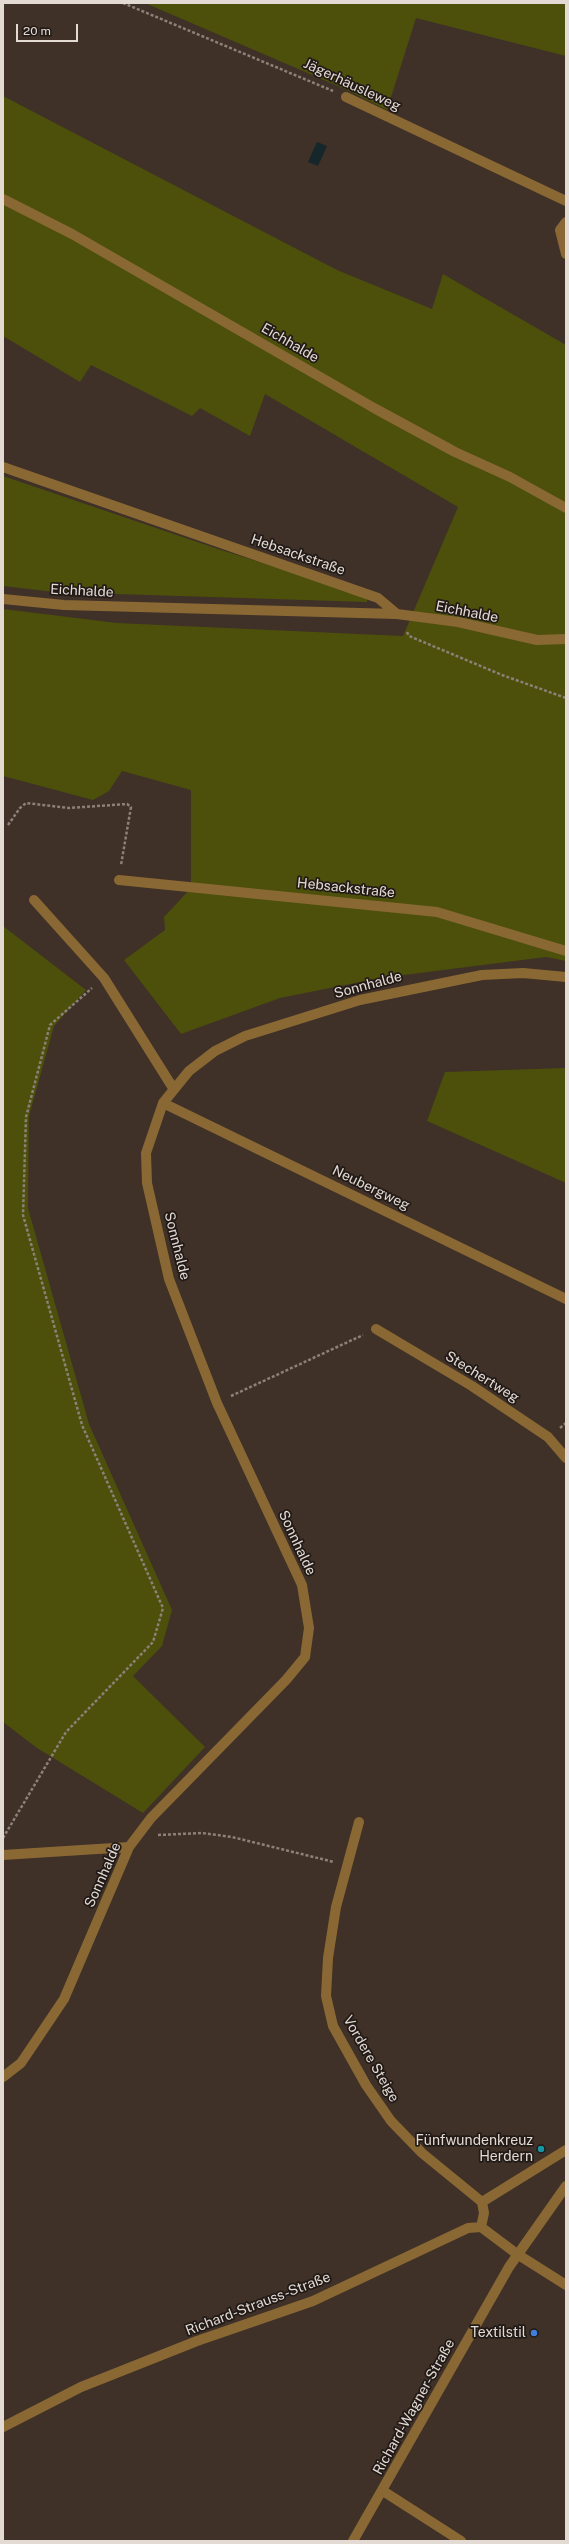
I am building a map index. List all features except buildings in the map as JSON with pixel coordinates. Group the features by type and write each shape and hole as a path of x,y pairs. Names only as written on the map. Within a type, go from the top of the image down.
{"street":[{"name":"Jägerhäusleweg","path":"346,96 566,201"},
{"name":"Eichhalde","path":"3,199 72,234 388,415 566,508"},
{"path":"566,222 560,230 566,254"},
{"name":"Hebsackstraße","path":"3,467 378,598 397,614"},
{"name":"Eichhalde","path":"3,599 64,605 397,614 458,622 538,640 566,639"},
{"name":"Hebsackstraße","path":"119,880 437,912 566,951"},
{"path":"34,900 104,978 173,1088"},
{"name":"Sonnhalde","path":"3,2077 21,2063 64,1999 129,1848 150,1818 286,1680 306,1657 309,1628 302,1585 217,1403 169,1279 148,1183 146,1153 163,1103 173,1088 189,1071 215,1051 245,1036 360,1000 482,975 523,973 566,977"},
{"name":"Neubergweg","path":"163,1103 566,1299"},
{"name":"Stechertweg","path":"376,1329 472,1386 548,1437 566,1458"},
{"name":"Vordere Steige","path":"359,1822 336,1907 328,1958 326,1996 332,2026 366,2085 391,2121 422,2153 482,2202"},
{"path":"3,1855 129,1848"},
{"path":"566,2150 526,2173 482,2202 484,2213 481,2227 517,2254 566,2285"},
{"name":"Richard-Wagner-Straße","path":"353,2541 517,2254 566,2186"},
{"name":"Richard-Strauss-Straße","path":"3,2427 81,2387 197,2341 313,2301 468,2228 481,2227"},
{"path":"383,2490 461,2541"}],"path":[{"name":"Jägerhäusleweg","path":"123,3 346,96"},
{"path":"397,614 410,636 502,675 566,698"},
{"path":"8,825 26,803 69,808 127,804 131,806 122,862"},
{"path":"3,1838 66,1732 154,1642 163,1608 82,1425 23,1215 26,1117 50,1025 104,978"},
{"path":"232,1396 376,1329"},
{"path":"165,1833 202,1833 232,1837 348,1865"}],"shaded area":[{"path":"145,3 566,3 566,56 416,18 387,110 347,90"},
{"path":"3,96 337,270 432,309 443,274 566,345 566,961 546,957 380,978 280,998 181,1034 124,960 165,930 164,917 191,888 191,790 122,771 109,791 93,800 3,776 3,609 117,623 403,636 458,507 265,394 250,436 200,408 192,416 91,365 80,382 3,336"},
{"path":"317,142 327,146 318,166 308,162"},
{"path":"3,476 215,548 367,596 367,602 54,592 3,586"},
{"path":"3,926 86,990 54,1026 29,1116 28,1208 89,1424 172,1610 162,1646 133,1676 205,1747 143,1813 37,1748 3,1722"},
{"path":"566,1068 566,1183 427,1121 445,1072"}],"place":[{"name":"Fünfwundenkreuz Herdern","path":"541,2149"},
{"name":"Textilstil","path":"534,2333"}]}
